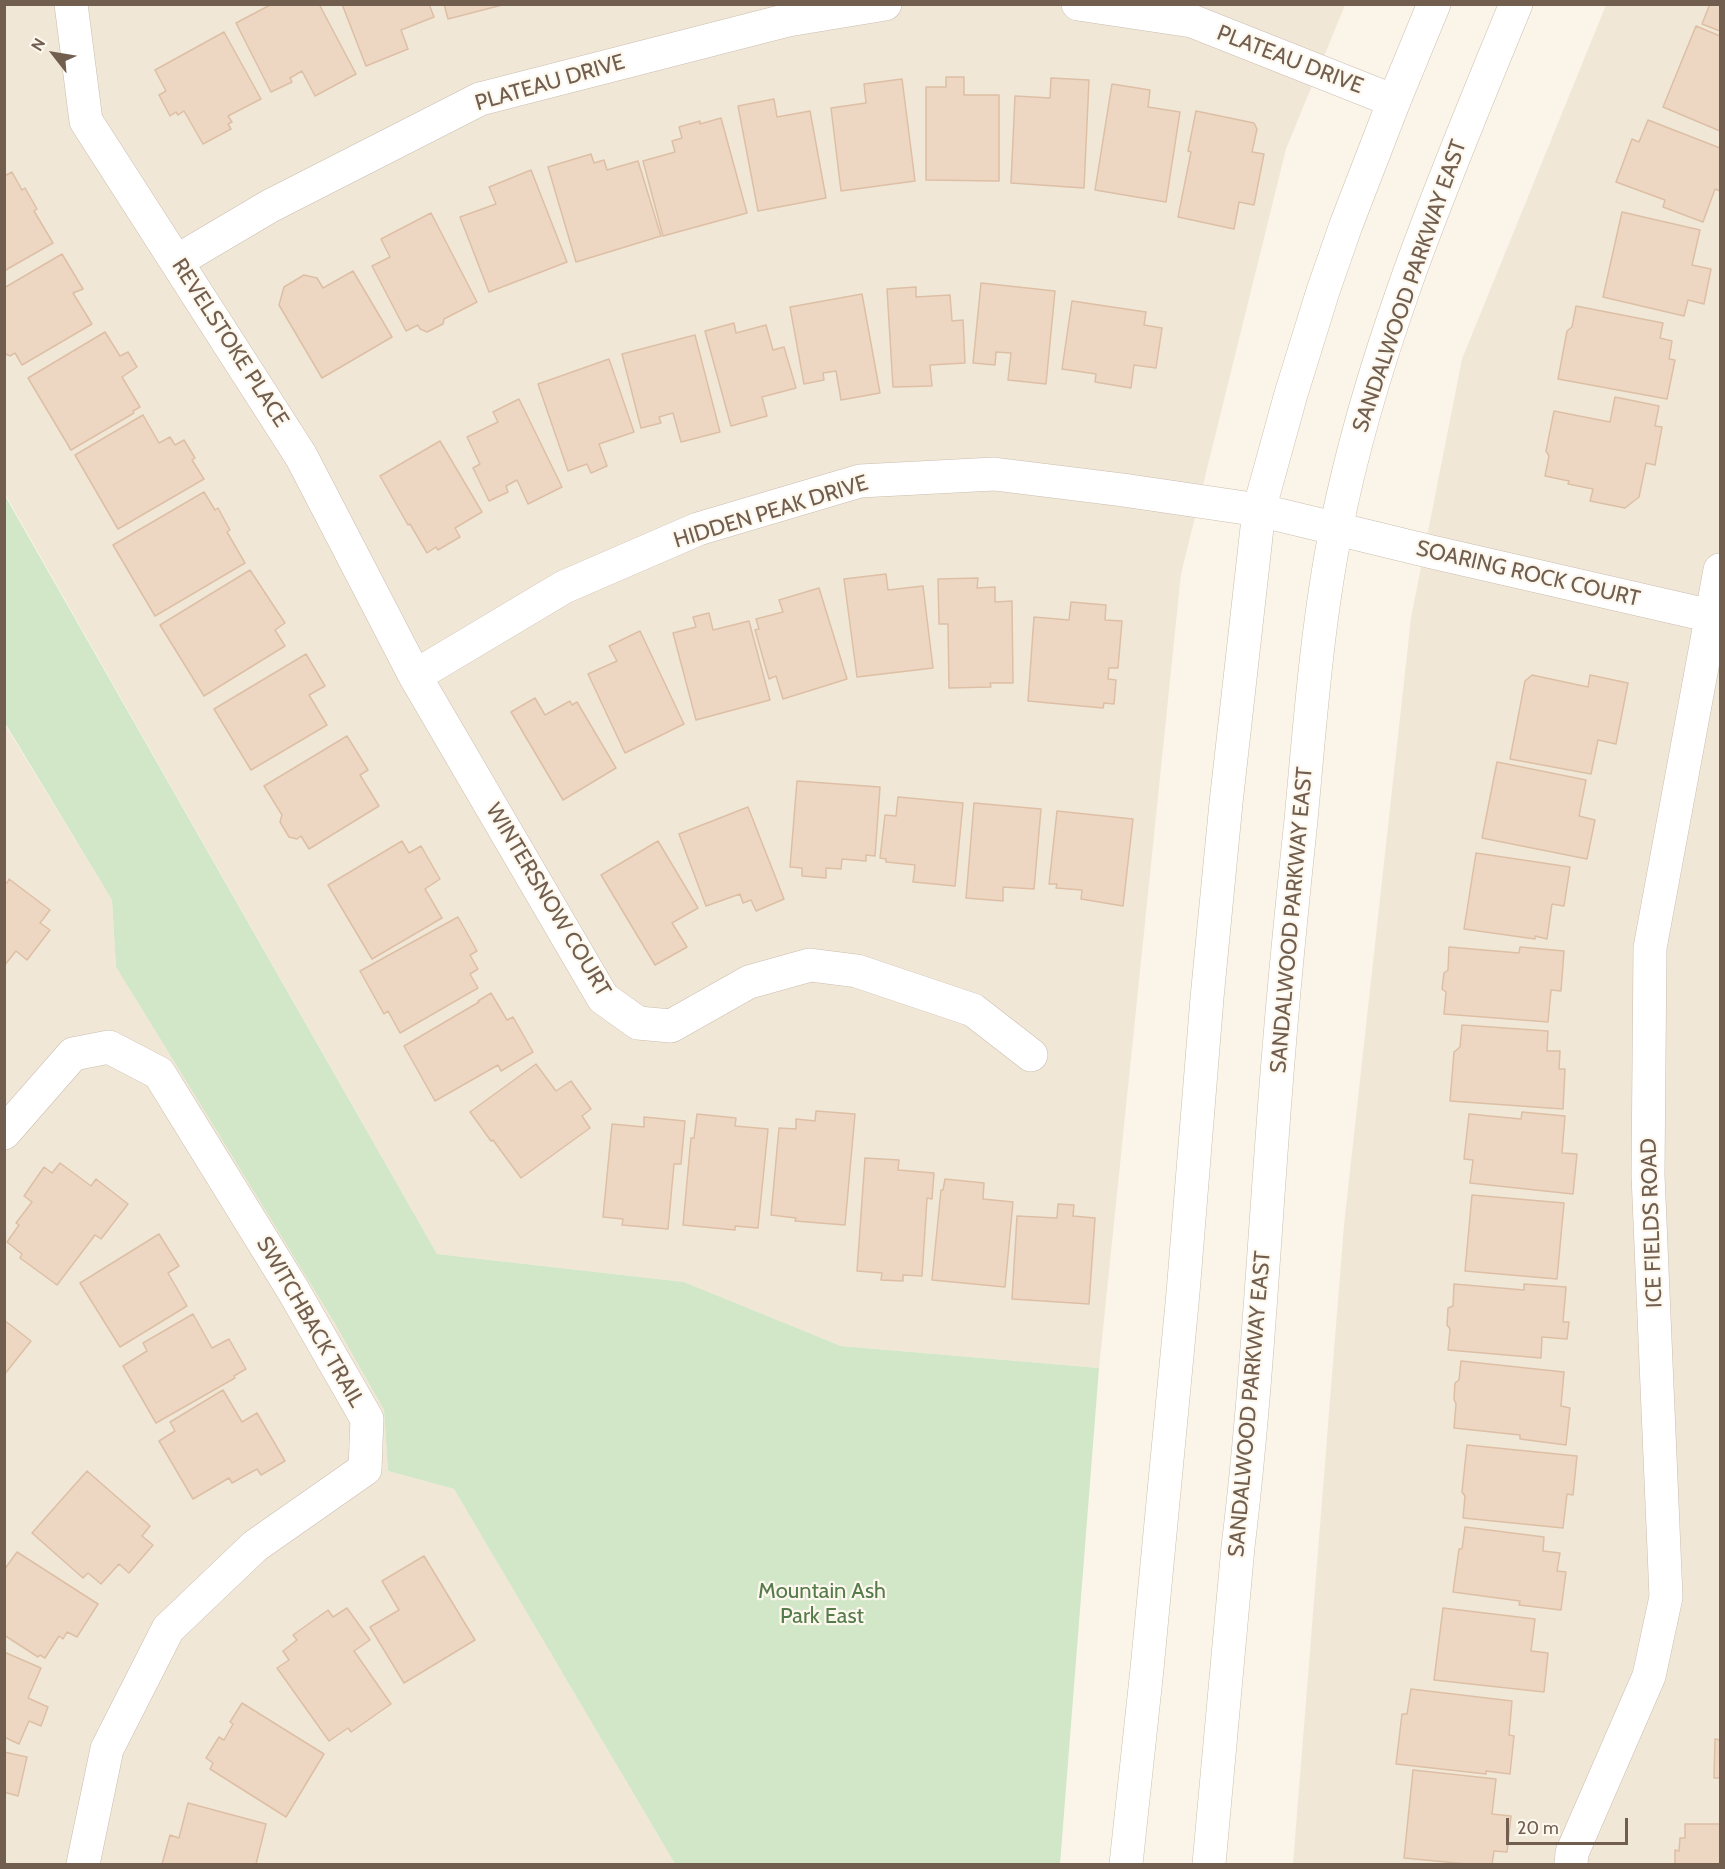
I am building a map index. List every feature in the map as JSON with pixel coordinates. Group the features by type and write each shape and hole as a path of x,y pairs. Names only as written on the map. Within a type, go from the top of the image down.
{"street":[{"name":"REVELSTOKE PLACE","path":"71,4 86,120 302,456 415,676"},
{"name":"PLATEAU DRIVE","path":"177,261 270,206 480,99 788,20 885,4"},
{"name":"PLATEAU DRIVE","path":"1078,4 1192,21 1394,101"},
{"path":"1126,1864 1182,1305 1206,1010 1224,826 1259,510 1291,394 1323,291 1346,225 1434,4"},
{"name":"SANDALWOOD PARKWAY EAST","path":"1209,1864 1245,1484 1279,1050 1323,605 1336,529 1360,426 1385,345 1435,204 1516,4"},
{"name":"HIDDEN PEAK DRIVE","path":"415,676 574,582 698,529 860,481 994,474 1259,510 1336,529"},
{"name":"SOARING ROCK COURT","path":"1336,529 1716,618"},
{"name":"ICE FIELDS ROAD","path":"1571,1864 1572,1852 1649,1676 1666,1597 1648,1175 1650,948 1716,618 1720,570"},
{"name":"WINTERSNOW COURT","path":"415,676 603,998 638,1023 671,1026 749,982 810,965 857,971 973,1010 1031,1055"},
{"name":"SWITCHBACK TRAIL","path":"4,1133 73,1054 110,1047 159,1073 292,1290 367,1419 365,1469 255,1546 168,1629 107,1749 83,1864"}],"shaded area":[{"path":"4,5 1345,5 1286,149 1181,574 1099,1368 841,1346 684,1282 437,1254 5,494"},
{"path":"1606,5 1720,5 1720,1864 1293,1864 1344,1225 1411,618 1462,359"},
{"path":"4,723 112,900 116,967 334,1322 384,1410 388,1471 454,1489 675,1864 5,1864"}],"green space":[{"name":"Mountain Ash Park East","path":"4,494 437,1254 684,1282 841,1346 1099,1368 1060,1864 675,1864 454,1489 388,1471 384,1410 334,1322 116,967 112,900 5,723"}],"building":[{"path":"272,4 319,4 356,74 315,96 302,71 290,78 292,82 271,92 236,23"},
{"path":"342,4 429,4 434,17 401,30 408,49 366,66"},
{"path":"444,4 506,4 448,19"},
{"path":"1710,4 1720,4 1720,31 1702,24"},
{"path":"1696,26 1720,36 1720,131 1663,107"},
{"path":"224,32 261,99 228,116 232,122 228,124 231,129 203,144 184,111 170,116 159,95 166,91 155,70"},
{"path":"946,77 964,77 964,95 999,95 999,181 926,180 926,87 946,87"},
{"path":"1051,78 1089,80 1084,188 1011,183 1015,96 1050,98"},
{"path":"902,79 915,181 841,191 831,108 866,103 864,84"},
{"path":"1112,84 1150,90 1148,107 1180,112 1166,202 1095,190"},
{"path":"774,99 777,117 810,111 826,198 758,211 738,106"},
{"path":"1196,111 1254,123 1257,129 1252,152 1264,154 1254,205 1239,202 1234,229 1178,217 1191,152 1188,151"},
{"path":"721,118 747,213 663,236 643,161 675,152 672,141 682,138 679,127"},
{"path":"1648,120 1720,148 1720,191 1715,189 1703,222 1663,207 1665,200 1616,182 1632,139 1639,142"},
{"path":"591,154 594,163 604,160 607,170 638,161 661,236 576,262 548,167"},
{"path":"531,170 567,262 489,292 460,217 496,204 489,187"},
{"path":"12,172 22,190 25,188 37,209 34,211 53,243 4,271 4,176"},
{"path":"1622,212 1700,230 1692,265 1711,269 1704,304 1688,300 1684,316 1603,297"},
{"path":"431,213 477,302 444,319 443,324 427,332 420,329 418,325 406,331 372,266 390,257 381,239"},
{"path":"62,254 83,289 73,293 92,324 22,365 15,353 10,356 4,353 4,288"},
{"path":"353,271 392,337 322,378 279,305 284,287 304,275 317,278 323,288"},
{"path":"981,283 1055,291 1046,384 1008,380 1011,353 996,352 995,365 973,363"},
{"path":"916,287 916,297 950,295 952,321 963,320 965,363 930,365 932,386 893,387 887,289"},
{"path":"862,294 880,393 841,400 836,371 823,373 824,380 804,384 790,307"},
{"path":"1072,301 1146,312 1144,325 1162,328 1156,368 1134,365 1131,388 1095,382 1096,374 1062,369"},
{"path":"1576,306 1663,323 1660,338 1672,341 1669,359 1675,360 1667,399 1558,379 1567,331 1572,327"},
{"path":"734,323 736,333 766,325 773,350 784,347 796,388 762,397 767,416 731,426 705,331"},
{"path":"105,332 120,356 128,352 137,367 122,377 140,407 133,411 134,413 71,450 28,378"},
{"path":"695,335 720,432 681,442 673,413 659,417 661,423 641,428 622,354"},
{"path":"609,359 634,432 599,444 607,466 591,473 587,464 568,471 538,384"},
{"path":"1615,397 1659,406 1655,426 1662,427 1655,465 1646,463 1639,497 1625,508 1590,501 1593,489 1545,476 1549,456 1546,451 1554,411 1610,422"},
{"path":"519,399 562,487 528,504 517,480 506,486 508,492 489,501 473,468 480,464 467,437 498,422 493,412"},
{"path":"143,415 159,443 170,437 175,445 184,440 195,458 192,460 204,479 118,529 75,455"},
{"path":"440,441 482,512 455,528 460,537 438,550 436,547 427,553 380,476"},
{"path":"204,492 215,510 218,508 230,530 227,532 245,563 155,616 113,545"},
{"path":"250,570 285,623 275,630 285,646 204,696 160,625"},
{"path":"886,574 888,590 923,586 933,668 857,677 844,579"},
{"path":"978,578 977,588 995,587 995,602 1012,601 1013,683 990,683 991,687 949,688 948,624 939,624 938,579"},
{"path":"819,588 847,679 783,699 776,676 769,679 755,630 759,629 756,619 783,612 779,600"},
{"path":"1071,602 1106,605 1105,620 1122,621 1118,668 1109,668 1108,679 1116,680 1114,704 1104,703 1103,708 1028,701 1034,617 1069,620"},
{"path":"709,613 713,630 749,621 770,700 696,720 673,633 696,627 693,617"},
{"path":"640,631 684,724 625,753 588,674 617,661 609,646"},
{"path":"306,654 325,686 309,695 327,725 251,770 214,709"},
{"path":"1532,675 1588,687 1590,675 1628,683 1616,744 1598,740 1591,774 1510,759 1525,681"},
{"path":"535,698 545,715 570,701 572,705 577,702 616,768 563,800 511,712"},
{"path":"347,736 368,770 360,775 379,806 309,849 301,836 297,839 289,837 280,822 282,815 264,786"},
{"path":"1497,762 1586,780 1579,816 1595,820 1587,859 1482,838"},
{"path":"797,781 880,787 875,856 866,855 866,861 842,859 841,869 826,868 826,878 802,876 802,868 790,867"},
{"path":"898,797 963,803 955,886 913,882 915,865 886,862 886,859 880,858 885,815 896,816"},
{"path":"974,803 1041,809 1034,889 1003,887 1003,901 966,898"},
{"path":"748,807 784,899 756,911 751,900 743,903 740,894 706,906 679,834"},
{"path":"1057,811 1133,819 1123,906 1081,899 1082,890 1056,888 1057,884 1049,884"},
{"path":"402,841 409,853 421,846 440,879 425,889 442,918 372,959 328,885"},
{"path":"658,841 698,908 672,923 687,947 655,965 601,875"},
{"path":"1476,853 1570,867 1564,906 1552,904 1547,939 1464,929"},
{"path":"9,879 50,910 40,923 50,930 27,960 16,951 4,966 4,882 7,883"},
{"path":"458,917 477,951 470,955 478,969 470,974 478,988 400,1033 388,1011 384,1014 360,971"},
{"path":"1449,947 1519,953 1520,947 1564,951 1561,991 1551,990 1548,1022 1444,1014 1446,992 1442,989 1444,973 1448,970"},
{"path":"491,993 507,1020 513,1017 533,1052 501,1071 498,1065 435,1101 404,1046"},
{"path":"1462,1025 1548,1031 1547,1051 1560,1051 1559,1069 1565,1069 1563,1109 1450,1101 1454,1052 1460,1047"},
{"path":"536,1064 556,1091 571,1081 591,1109 582,1116 590,1128 521,1178 470,1112"},
{"path":"816,1111 855,1114 845,1225 795,1221 796,1218 771,1215 779,1128 796,1129 796,1119 815,1121"},
{"path":"1522,1112 1565,1116 1562,1153 1577,1154 1573,1194 1470,1183 1473,1160 1464,1159 1469,1114 1521,1119"},
{"path":"697,1114 736,1118 735,1126 768,1129 758,1228 735,1226 735,1230 683,1225 691,1138 694,1138"},
{"path":"644,1117 685,1121 681,1164 674,1164 668,1229 622,1225 623,1219 603,1217 612,1124 644,1127"},
{"path":"865,1158 899,1160 898,1170 934,1173 932,1199 927,1198 922,1276 903,1275 903,1281 881,1280 882,1273 857,1271"},
{"path":"60,1163 91,1186 96,1179 128,1204 101,1239 95,1235 57,1285 20,1258 22,1254 7,1242 19,1225 16,1223 32,1202 24,1196 44,1167 52,1173"},
{"path":"945,1179 984,1183 983,1199 1013,1202 1005,1287 932,1280 941,1190 943,1190"},
{"path":"1472,1195 1564,1203 1557,1279 1465,1271"},
{"path":"1058,1204 1074,1205 1073,1216 1095,1218 1089,1304 1012,1299 1017,1216 1057,1218"},
{"path":"159,1234 179,1266 168,1273 187,1306 120,1347 80,1283"},
{"path":"1454,1284 1524,1290 1524,1284 1566,1287 1563,1322 1569,1322 1567,1339 1542,1337 1541,1358 1448,1350 1450,1329 1447,1325 1448,1308 1453,1306"},
{"path":"193,1314 212,1348 229,1339 246,1369 234,1376 235,1378 156,1423 123,1366 147,1351 143,1343"},
{"path":"4,1320 31,1341 4,1375"},
{"path":"1461,1361 1564,1372 1561,1406 1570,1408 1566,1445 1520,1439 1520,1435 1454,1428 1455,1383 1459,1380"},
{"path":"223,1390 242,1422 257,1413 285,1461 261,1475 257,1469 232,1483 229,1478 193,1499 159,1441 175,1431 170,1422"},
{"path":"1467,1445 1577,1456 1573,1495 1567,1494 1563,1528 1463,1518 1465,1496 1462,1492"},
{"path":"87,1471 150,1526 142,1536 153,1545 129,1573 119,1564 101,1584 88,1573 83,1578 32,1533"},
{"path":"1465,1527 1544,1537 1543,1551 1560,1553 1557,1571 1566,1572 1561,1610 1519,1605 1520,1601 1453,1592 1459,1549 1462,1549"},
{"path":"17,1552 98,1604 77,1637 67,1632 63,1639 59,1636 45,1658 40,1655 38,1657 4,1635 4,1570"},
{"path":"424,1556 475,1640 404,1683 370,1627 399,1610 382,1581"},
{"path":"347,1608 370,1640 354,1651 391,1704 351,1732 348,1728 329,1741 277,1668 289,1660 283,1651 297,1640 293,1635 328,1610 333,1617"},
{"path":"1443,1608 1535,1619 1531,1651 1548,1653 1544,1692 1434,1680"},
{"path":"4,1652 41,1668 28,1698 48,1707 41,1726 29,1721 19,1744 4,1737"},
{"path":"1411,1689 1512,1701 1509,1735 1514,1736 1510,1774 1486,1771 1486,1774 1396,1764 1402,1714 1407,1714"},
{"path":"242,1703 324,1754 286,1817 210,1769 213,1763 206,1758 219,1737 224,1740 233,1724 230,1722"},
{"path":"1715,1739 1720,1740 1720,1778 1714,1778"},
{"path":"4,1752 27,1757 18,1796 4,1792"},
{"path":"1413,1770 1496,1779 1492,1814 1511,1816 1507,1852 1494,1851 1492,1864 1404,1858"},
{"path":"188,1803 266,1824 256,1864 162,1864 170,1835 179,1838"},
{"path":"1685,1824 1720,1824 1720,1864 1675,1864 1675,1850 1679,1851 1680,1838 1685,1838"}]}
